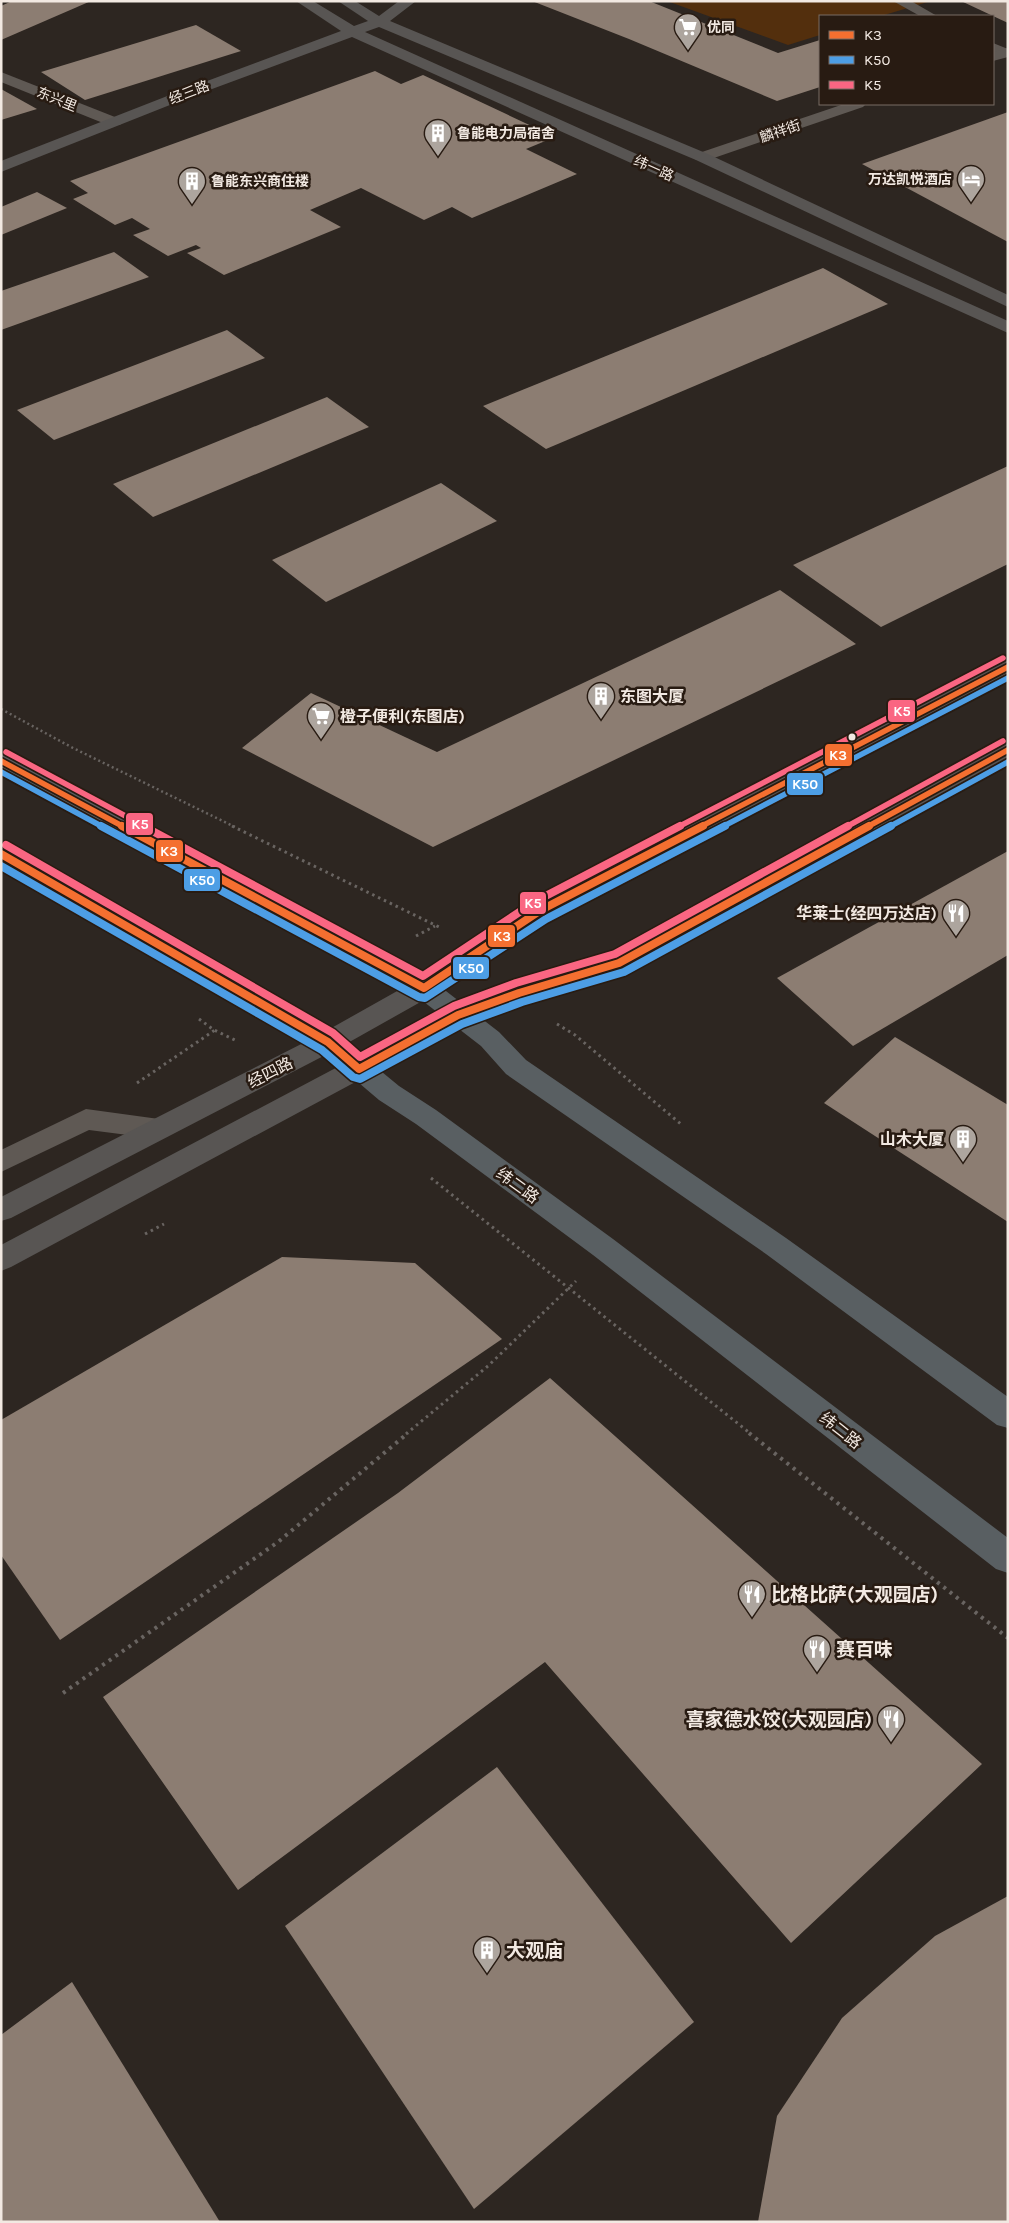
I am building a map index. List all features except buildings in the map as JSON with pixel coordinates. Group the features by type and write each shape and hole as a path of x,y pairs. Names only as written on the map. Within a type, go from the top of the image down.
{"highway":[{"path":"1,761 424,988 490,1040 516,1067 776,1246 1008,1415"},
{"name":"纬二路","path":"1,854 328,1042 389,1093 426,1117 603,1247 1008,1558"}],"main road":[{"name":"纬一路","path":"304,1 353,32 1008,328"},
{"name":"纬一路","path":"346,1 379,22 702,157 1008,302"},
{"name":"经三路","path":"1,167 114,122 379,22 408,1"},
{"name":"经四路","path":"1,1210 328,1042 424,988 541,910 1008,667"},
{"path":"1,1259 458,1015 519,993 619,963 1008,750"}],"street":[{"name":"东兴里","path":"1,76 114,122"},
{"name":"麟祥街","path":"702,157 855,105"}],"lane":[{"path":"900,1 928,15"},
{"path":"1,1162 86,1118 160,1129"}],"path":[{"path":"193,1014 214,1030 285,1065"},
{"path":"427,1174 569,1290 1008,1638"},
{"path":"63,1693 278,1542 488,1366 569,1290 603,1247"}],"shaded area":[{"path":"667,1 931,1 884,15 819,15 819,35 788,45"}],"transit line":[{"name":"K5","path":"6,752 423,976 536,901 1003,658"},
{"name":"K3","path":"1,761 424,988 541,910 1008,667"},
{"name":"K50","path":"1,772 419,997 425,998 546,919 1008,678"},
{"name":"K5","path":"6,845 333,1033 360,1057 454,1006 516,983 615,954 1003,741"},
{"name":"K3","path":"1,854 328,1042 359,1069 458,1015 519,993 619,963 1008,750"},
{"name":"K50","path":"1,866 322,1050 353,1077 360,1079 462,1024 522,1002 624,972 1008,762"}],"place":[{"name":"优同","path":"688,51"},
{"name":"鲁能电力局宿舍","path":"438,157"},
{"name":"万达凯悦酒店","path":"971,203"},
{"name":"鲁能东兴商住楼","path":"192,205"},
{"name":"东图大厦","path":"601,720"},
{"name":"橙子便利(东图店)","path":"321,740"},
{"name":"华莱士(经四万达店)","path":"956,937"},
{"name":"山木大厦","path":"963,1163"},
{"name":"比格比萨(大观园店)","path":"752,1618"},
{"name":"赛百味","path":"817,1673"},
{"name":"喜家德水饺(大观园店)","path":"891,1743"},
{"name":"大观庙","path":"487,1974"}]}
